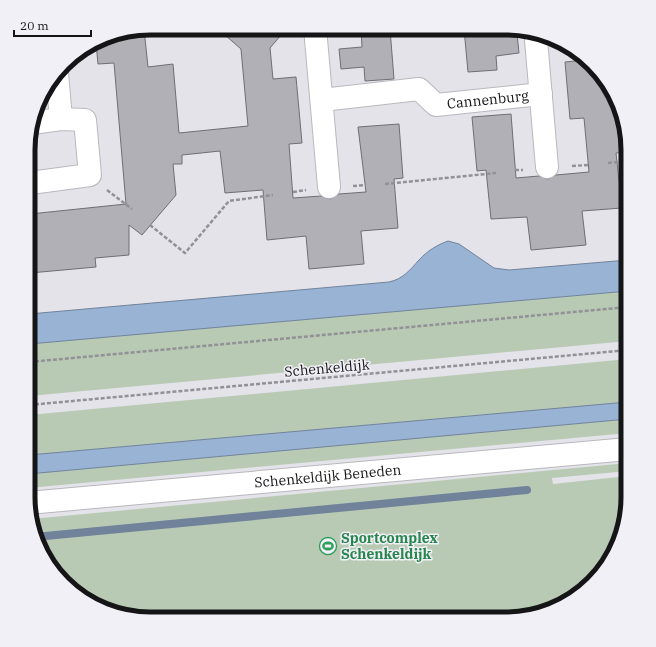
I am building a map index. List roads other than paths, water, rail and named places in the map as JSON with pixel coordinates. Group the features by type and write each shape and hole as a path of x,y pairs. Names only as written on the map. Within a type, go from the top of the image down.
{"street":[{"path":"316,35 329,187"},
{"name":"Cannenburg","path":"536,39 547,167"},
{"path":"58,82 61,119"},
{"name":"Cannenburg","path":"322,100 419,89 436,105 541,94"},
{"path":"35,182 90,175 85,120 61,119 39,122"},
{"name":"Schenkeldijk Beneden","path":"35,502 621,450"}],"water":[{"path":"448,241 459,244 494,268 509,270 621,261 621,292 35,343 35,313 389,282 394,281 409,271 422,257 436,246"},
{"path":"621,403 621,420 35,473 35,454"}],"waterway":[{"path":"42,536 527,490"}],"place":[{"name":"Sportcomplex Schenkeldijk","path":"328,546"}]}
